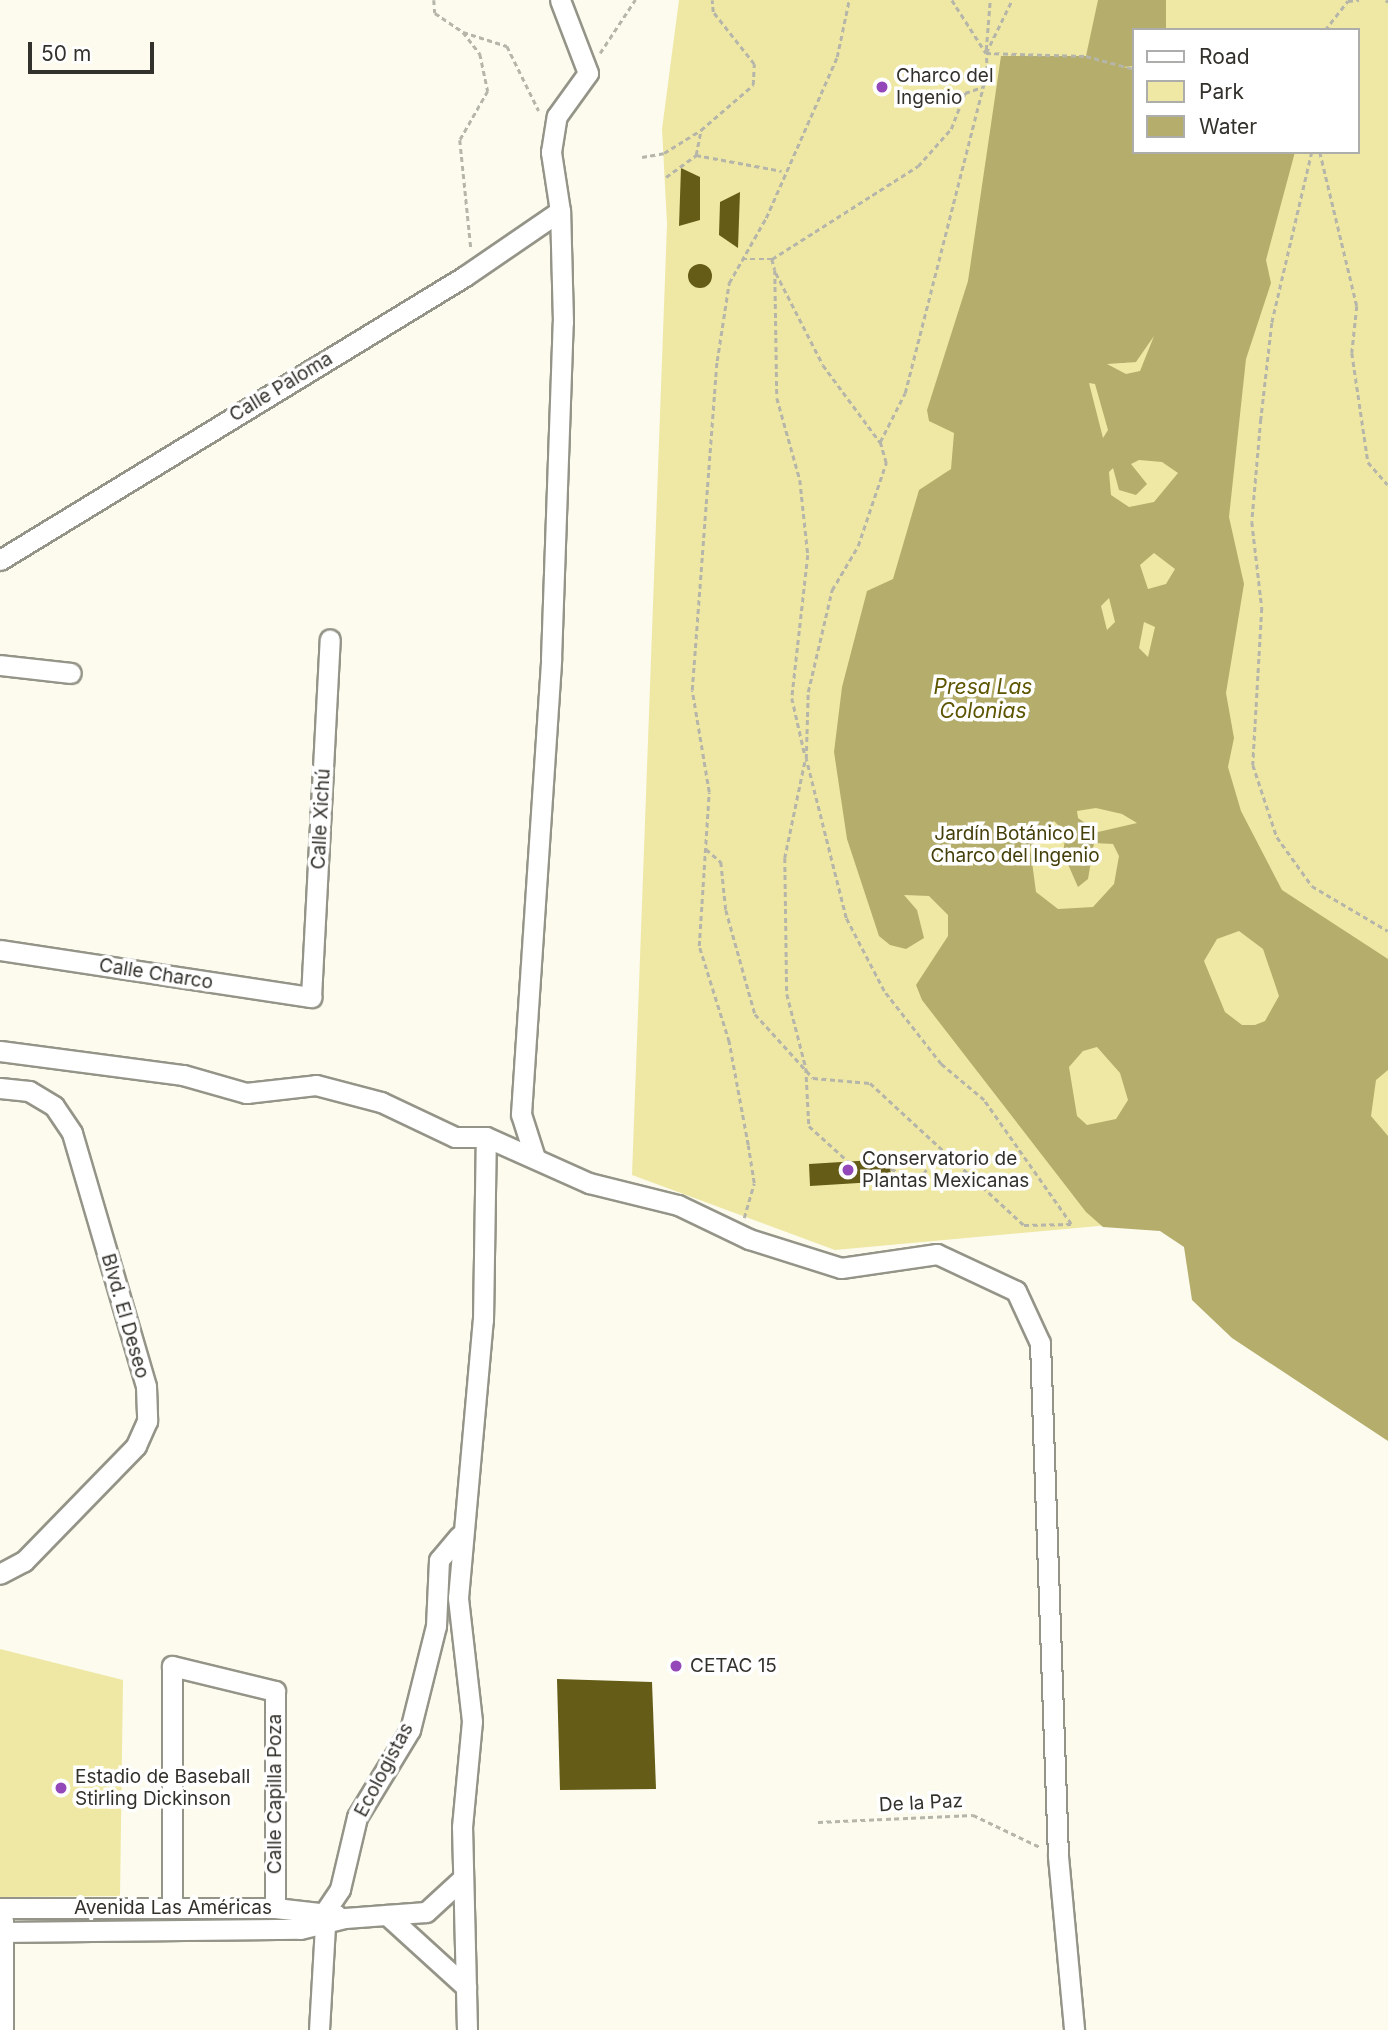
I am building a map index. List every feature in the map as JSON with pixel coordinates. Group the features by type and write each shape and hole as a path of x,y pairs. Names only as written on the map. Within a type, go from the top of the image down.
{"street":[{"path":"535,1158 521,1114 551,659 563,322 560,211 553,140 557,116 588,72 560,0"},
{"name":"Calle Paloma","path":"0,560 465,276 560,211"},
{"name":"Calle Xichú","path":"311,997 330,640"},
{"path":"0,665 71,673"},
{"name":"Calle Charco","path":"0,950 311,997"},
{"path":"0,1051 183,1075 246,1093 316,1084 381,1102 455,1137 486,1137 589,1183 678,1205 749,1239 841,1268 937,1254 1016,1291 1040,1343 1058,1856 1074,2030"},
{"name":"Blvd. El Deseo","path":"0,1088 29,1091 54,1106 72,1133 146,1387 147,1421 136,1446 24,1561 0,1574"},
{"path":"467,2030 462,1879 472,1721 458,1598 459,1536 483,1320 486,1137"},
{"name":"Ecologistas","path":"332,1917 357,1816 410,1730 436,1626 439,1560 459,1536"},
{"name":"Calle Capilla Poza","path":"172,1908 172,1666 275,1690 275,1908"},
{"name":"Avenida Las Américas","path":"1,1932 426,1912 462,1879"},
{"path":"1,1908 3,2030"},
{"name":"Avenida Las Américas","path":"1,1908 275,1908 332,1917"},
{"path":"387,1915 466,1987"},
{"path":"319,2030 332,1917"}],"path":[{"path":"434,0 435,13 463,32 507,46 553,140"},
{"path":"588,72 635,0"},
{"path":"642,157 664,153 701,130 753,85 754,64 713,12 712,0"},
{"path":"749,1239 744,1217 754,1183 748,1144 729,1042 699,946 709,792 692,690 717,361 729,283 743,259 837,57 849,0"},
{"path":"952,0 986,53"},
{"path":"880,442 905,393 982,87 990,0"},
{"path":"986,53 1012,0"},
{"path":"1327,28 1348,1 1359,0"},
{"path":"463,32 480,54 488,91 460,140 472,244 465,276"},
{"path":"986,53 1086,56 1132,68"},
{"path":"743,259 772,259 918,166 951,129 965,93 982,87"},
{"path":"666,177 696,155 701,130"},
{"path":"1312,154 1272,323 1261,419 1252,522 1262,608 1253,765 1277,837 1312,886 1388,931"},
{"path":"1320,154 1357,306 1352,352 1368,462 1388,485"},
{"path":"696,155 782,171"},
{"path":"772,259 823,365 880,442 886,463 820,634 808,692 806,758 785,858 787,994 806,1068 808,1126 849,1162"},
{"path":"706,849 721,862 726,910 755,1014 813,1078 870,1083 1024,1225 1071,1224 984,1100 940,1064 884,991 846,918 792,698 808,555 800,480 776,398 775,270"},
{"path":"891,1169 918,1180 942,1150"},
{"name":"De la Paz","path":"818,1822 973,1815 1058,1856"}],"green space":[{"name":"Jardín Botánico El Charco del Ingenio","path":"679,0 1388,0 1388,1191 1296,1208 835,1250 632,1175 667,224 662,129"},
{"name":"Estadio de Baseball Stirling Dickinson","path":"0,1649 123,1680 120,1896 0,1897"}],"water":[{"name":"Presa Las Colonias","path":"1098,0 1166,0 1166,28 1132,28 1132,66 1123,67 1132,69 1132,154 1294,154 1266,260 1271,283 1246,359 1229,517 1244,584 1226,693 1234,738 1228,767 1241,811 1282,890 1388,959 1388,1070 1376,1080 1371,1116 1388,1136 1388,1441 1232,1338 1192,1300 1184,1247 1160,1231 1103,1227 1086,1212 922,1000 916,985 948,936 948,915 929,896 904,895 917,910 924,938 906,949 890,945 879,936 847,839 834,752 842,687 867,591 893,579 919,490 951,469 954,433 929,421 927,410 968,281 1001,56 1086,56","holes":["1154,336 1140,371 1126,374 1107,364 1136,362","1089,383 1095,384 1108,430 1103,438","1139,460 1162,462 1178,473 1154,502 1129,507 1111,495 1109,472 1113,468 1119,490 1136,495 1147,484 1131,464","1154,553 1175,569 1166,584 1148,589 1140,565","1109,598 1115,622 1107,630 1101,606","1144,622 1155,627 1148,657 1139,648","1096,808 1122,814 1137,823 1098,832 1078,818 1077,811","1054,821 1066,833 1063,853 1078,887 1088,879 1094,843 1113,844 1119,856 1114,884 1093,907 1058,909 1036,892 1030,847","1239,931 1263,949 1279,996 1265,1021 1255,1025 1242,1025 1225,1012 1204,961 1217,939","1097,1047 1120,1073 1128,1100 1116,1119 1087,1125 1077,1116 1069,1067 1083,1051"]}],"building":[{"path":"681,168 700,177 700,220 679,226"},
{"path":"740,192 738,248 719,235 720,202"},
{"path":"700,264 711,271 712,276 705,287 700,288 689,281 688,276 695,265"},
{"path":"890,1159 891,1181 810,1186 809,1164"},
{"name":"CETAC 15","path":"557,1679 652,1682 656,1789 560,1790"}],"place":[{"name":"Charco del Ingenio","path":"882,87"},
{"name":"Conservatorio de Plantas Mexicanas","path":"848,1170"},
{"name":"CETAC 15","path":"676,1666"},
{"name":"Estadio de Baseball Stirling Dickinson","path":"61,1788"}]}
